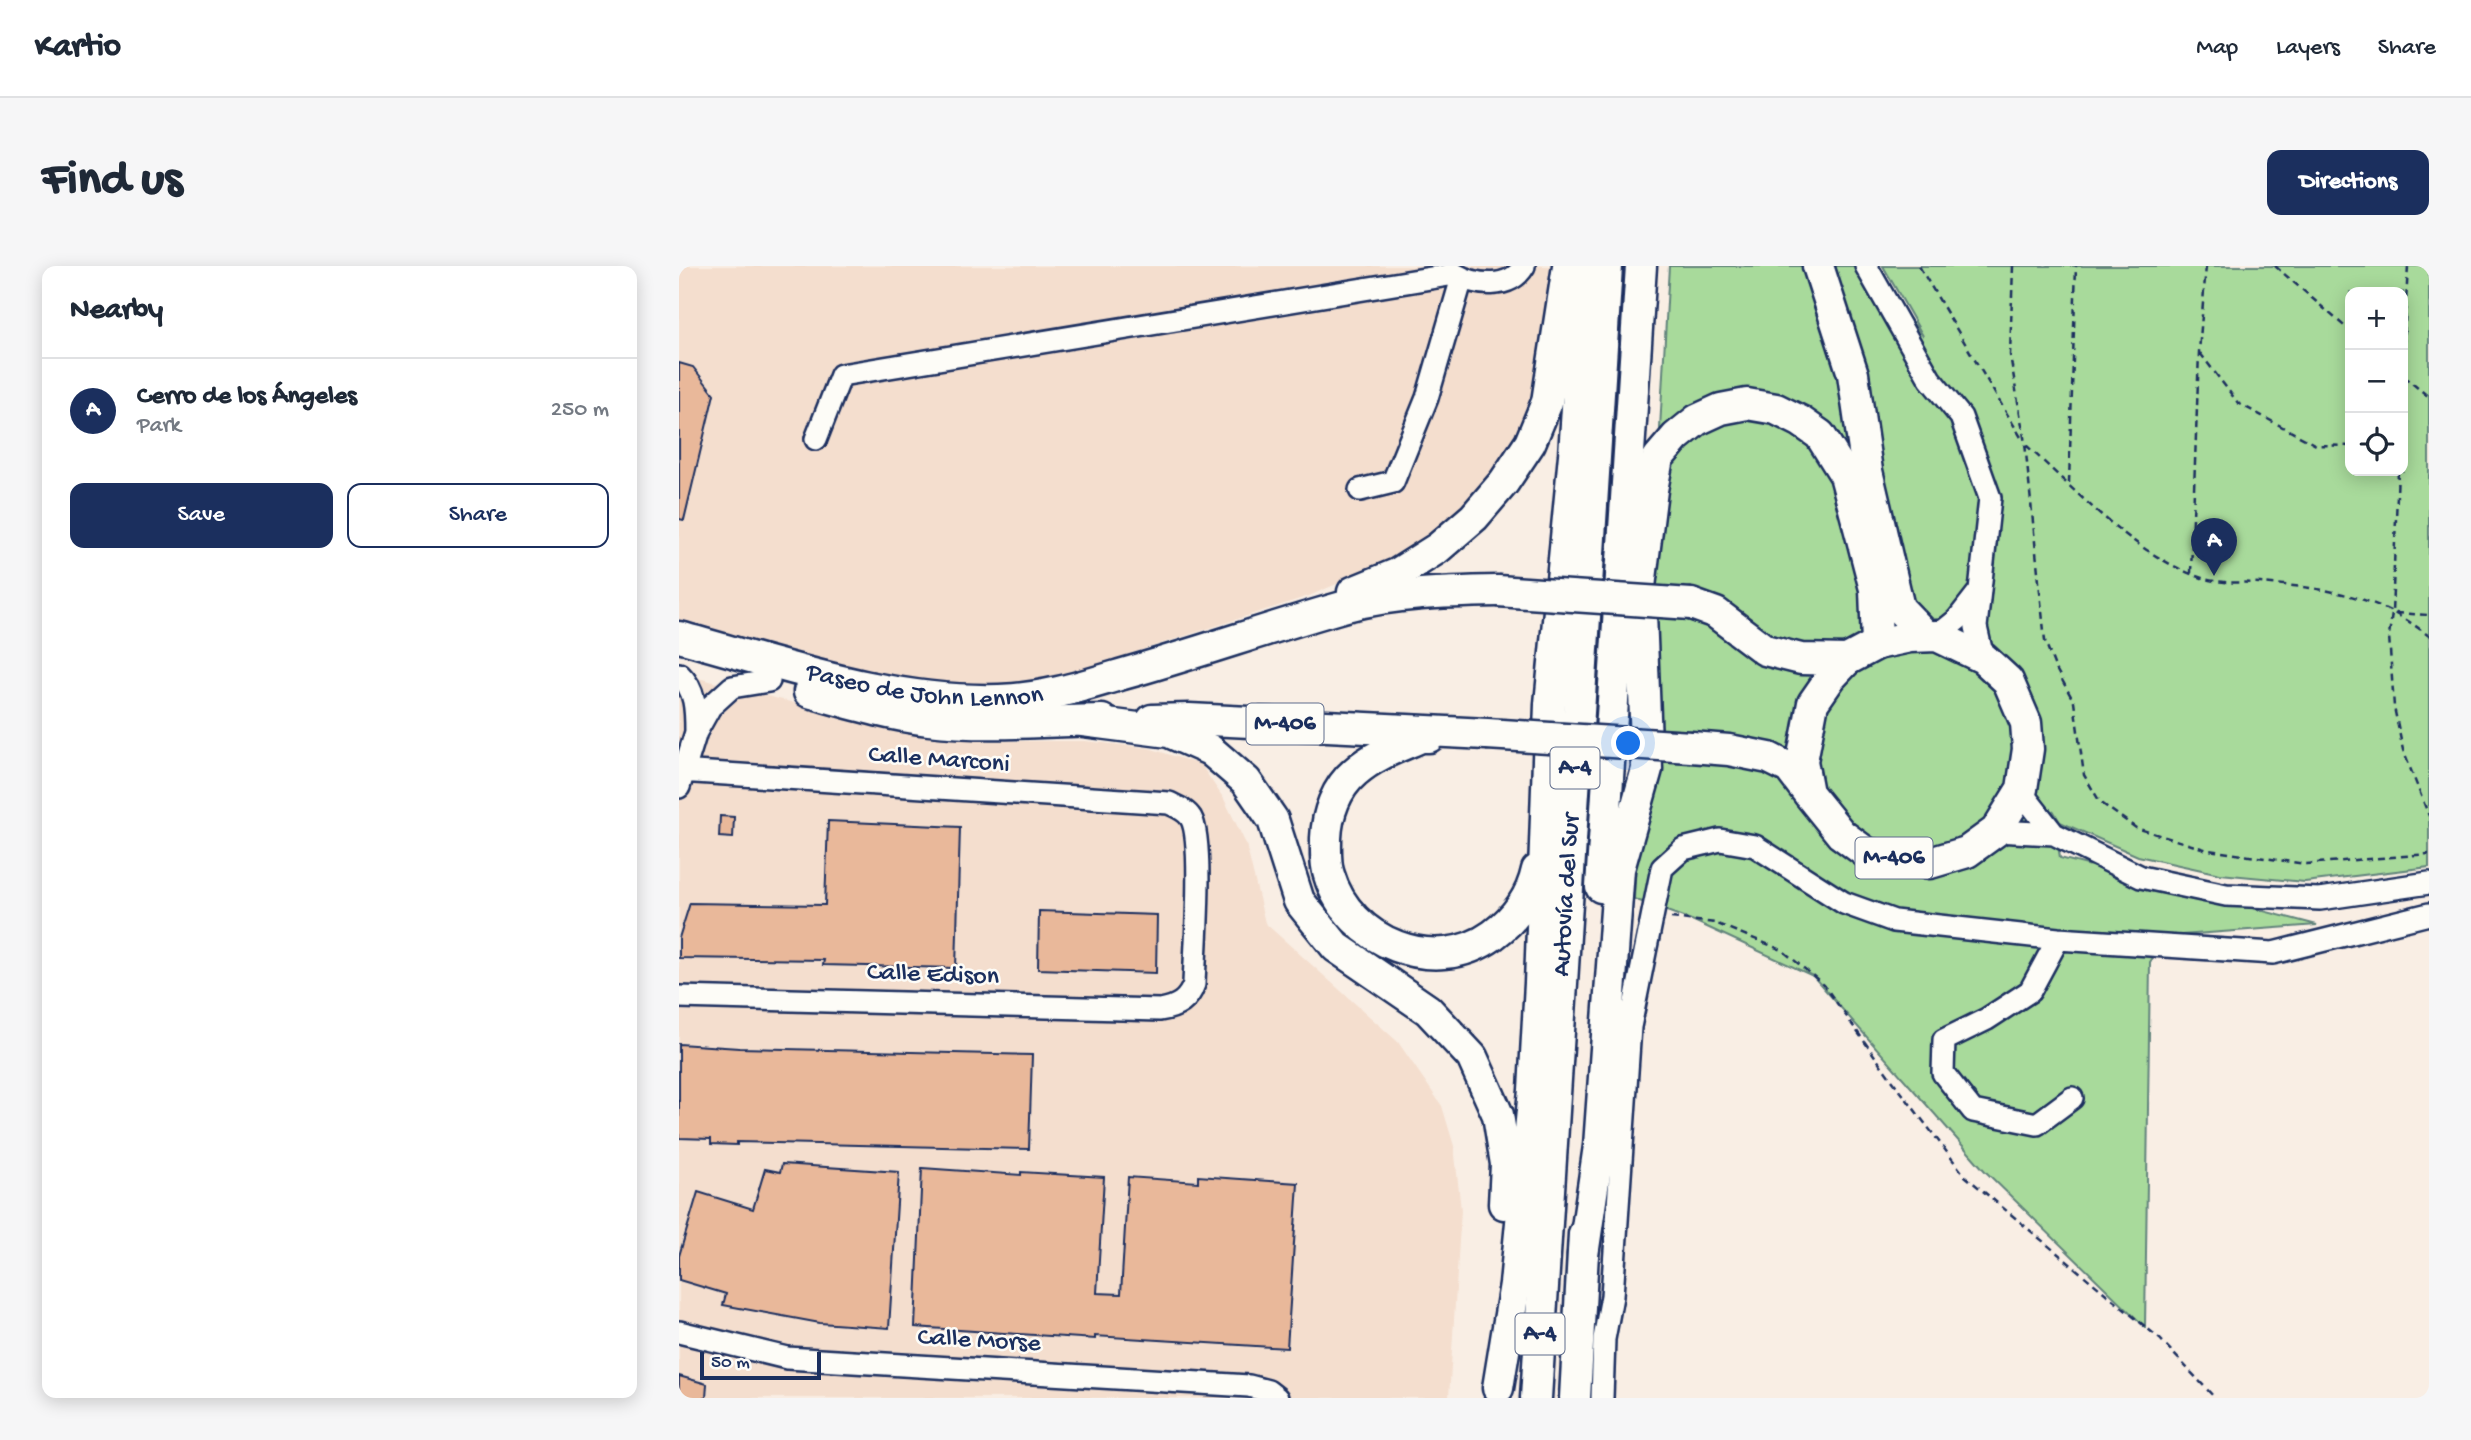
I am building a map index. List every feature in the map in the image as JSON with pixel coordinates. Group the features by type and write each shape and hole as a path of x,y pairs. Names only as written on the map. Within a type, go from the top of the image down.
{"highway":[{"path":"1170,661 1231,630 1347,595 1397,574 1438,548 1474,517 1504,482 1530,443 1546,402 1568,266"},
{"path":"1498,1393 1515,1283 1534,1090 1550,704 1573,468 1587,266"},
{"name":"Autovía del Sur","path":"1536,1398 1608,266"},
{"name":"Autovía del Sur","path":"1576,1398 1604,831 1641,266"},
{"path":"1818,266 1853,374 1867,471 1899,608 1932,636"},
{"path":"1583,1255 1599,1146 1619,869 1647,769 1640,587 1658,458 1676,438 1697,420 1721,409 1747,404 1776,409 1800,421 1819,435 1845,475 1875,589 1877,645"},
{"name":"M-406","path":"1170,661 1347,606 1399,596 1498,591 1691,604 1716,613 1765,650 1801,659 1847,660"},
{"name":"M-406","path":"1083,721 1189,719 1487,734 1729,750 1769,758 1789,768 1808,793 1841,834 1868,854 1930,863 1967,852 1996,831 2022,789 2028,749 2026,723 2008,681 1983,658 1932,636 1910,637 1877,645 1847,660 1813,703 1802,761 1808,793"},
{"name":"Paseo de John Lennon","path":"679,637 832,678 944,699 1002,700 1063,691 1170,661"},
{"name":"Paseo de John Lennon","path":"679,655 881,712 930,720 988,723 1083,721"},
{"path":"1083,721 1169,732 1210,750 1246,781 1273,820 1300,901 1336,947 1428,1010 1472,1057 1498,1115 1506,1164 1498,1393"},
{"path":"1487,734 1421,737 1375,757 1354,773 1338,792 1327,820 1328,874 1338,896 1354,919 1378,938 1403,950 1443,954 1482,943 1522,907 1533,886 1544,839"}],"street":[{"path":"816,439 841,375 1458,273 1482,282 1504,284 1522,271 1524,266"},
{"path":"1866,266 1930,379 1961,417 1990,498 1976,627 1983,658"},
{"path":"1360,490 1394,482 1427,398 1458,273"},
{"path":"1932,636 1957,620 1978,593"},
{"path":"679,674 689,683 696,706 696,732"},
{"path":"681,777 696,732 710,707 731,687 769,681"},
{"name":"Calle Marconi","path":"681,777 1169,803 1181,808 1190,817 1198,841 1194,984 1184,1001"},
{"path":"2022,789 2054,834"},
{"path":"1996,831 2054,834 2141,877 2226,895 2320,899 2429,883"},
{"path":"1602,1398 1604,1339 1612,1296 1630,1027 1650,916 1662,869 1683,849 1720,840 1755,846 1844,903 1894,921 2058,939 2273,953 2429,914"},
{"path":"2058,939 2029,990 1987,1019 1944,1040 1943,1073 1973,1111 2037,1124 2072,1098"},
{"name":"Calle Edison","path":"679,997 1160,1010 1184,1001"},
{"name":"Calle Morse","path":"679,1332 787,1358 1249,1387 1268,1391 1277,1398"}],"path":[{"path":"1919,266 2025,443 2069,485 2160,561 2205,579 2302,586 2363,598 2411,622 2429,636"},
{"path":"2013,266 2010,355 2025,443 2045,641 2055,667 2074,702 2084,775 2100,802 2136,828 2208,850 2306,864 2429,854"},
{"path":"2069,485 2076,266"},
{"path":"2191,573 2199,352 2206,266"},
{"path":"2275,266 2345,327"},
{"path":"2403,350 2408,266"},
{"path":"2199,352 2238,403 2316,445 2345,446"},
{"path":"2408,380 2429,397"},
{"path":"2398,476 2389,636 2394,707 2403,750 2429,816"},
{"path":"2392,613 2429,615"},
{"path":"1650,916 1715,923 1782,950 1818,981 1839,1004 1888,1076 1965,1176 2159,1339 2215,1398"}],"shaded area":[{"path":"679,266 1557,266 1539,371 1516,442 1459,522 1392,560 1309,596 1086,668 1010,687 917,682 679,627"},
{"path":"679,673 874,724 981,741 1085,741 1149,748 1201,765 1224,799 1246,844 1265,923 1398,1042 1442,1106 1454,1146 1461,1210 1449,1398 679,1398"}],"green space":[{"path":"1669,266 1868,266 1923,336 1883,266 2429,266 2429,867 2305,882 2220,874 2138,856 2060,822 2053,810 2060,858 2317,925 2168,936 2150,962 2145,1327 1985,1171 1813,976 1694,921 1634,899"}],"building":[{"path":"679,363 693,367 714,394 684,520 679,519"},
{"path":"720,816 734,817 733,838 719,837"},
{"path":"828,821 960,827 956,968 823,965 824,960 679,958 679,938 690,903 825,905"},
{"path":"1039,911 1157,915 1156,973 1038,969"},
{"path":"679,1044 739,1048 1032,1055 1029,1149 737,1142 737,1145 711,1144 711,1139 679,1138"},
{"path":"782,1164 899,1172 889,1328 820,1323 723,1305 726,1294 679,1280 679,1256 698,1192 753,1209 765,1169 780,1172"},
{"path":"922,1168 1021,1175 1021,1172 1104,1177 1097,1293 1121,1294 1128,1177 1198,1182 1198,1176 1298,1183 1287,1348 915,1327"},
{"path":"679,1376 707,1384 706,1398 679,1398"}],"place":[{"name":"Cerro de los Ángeles","path":"2214,576"}]}
